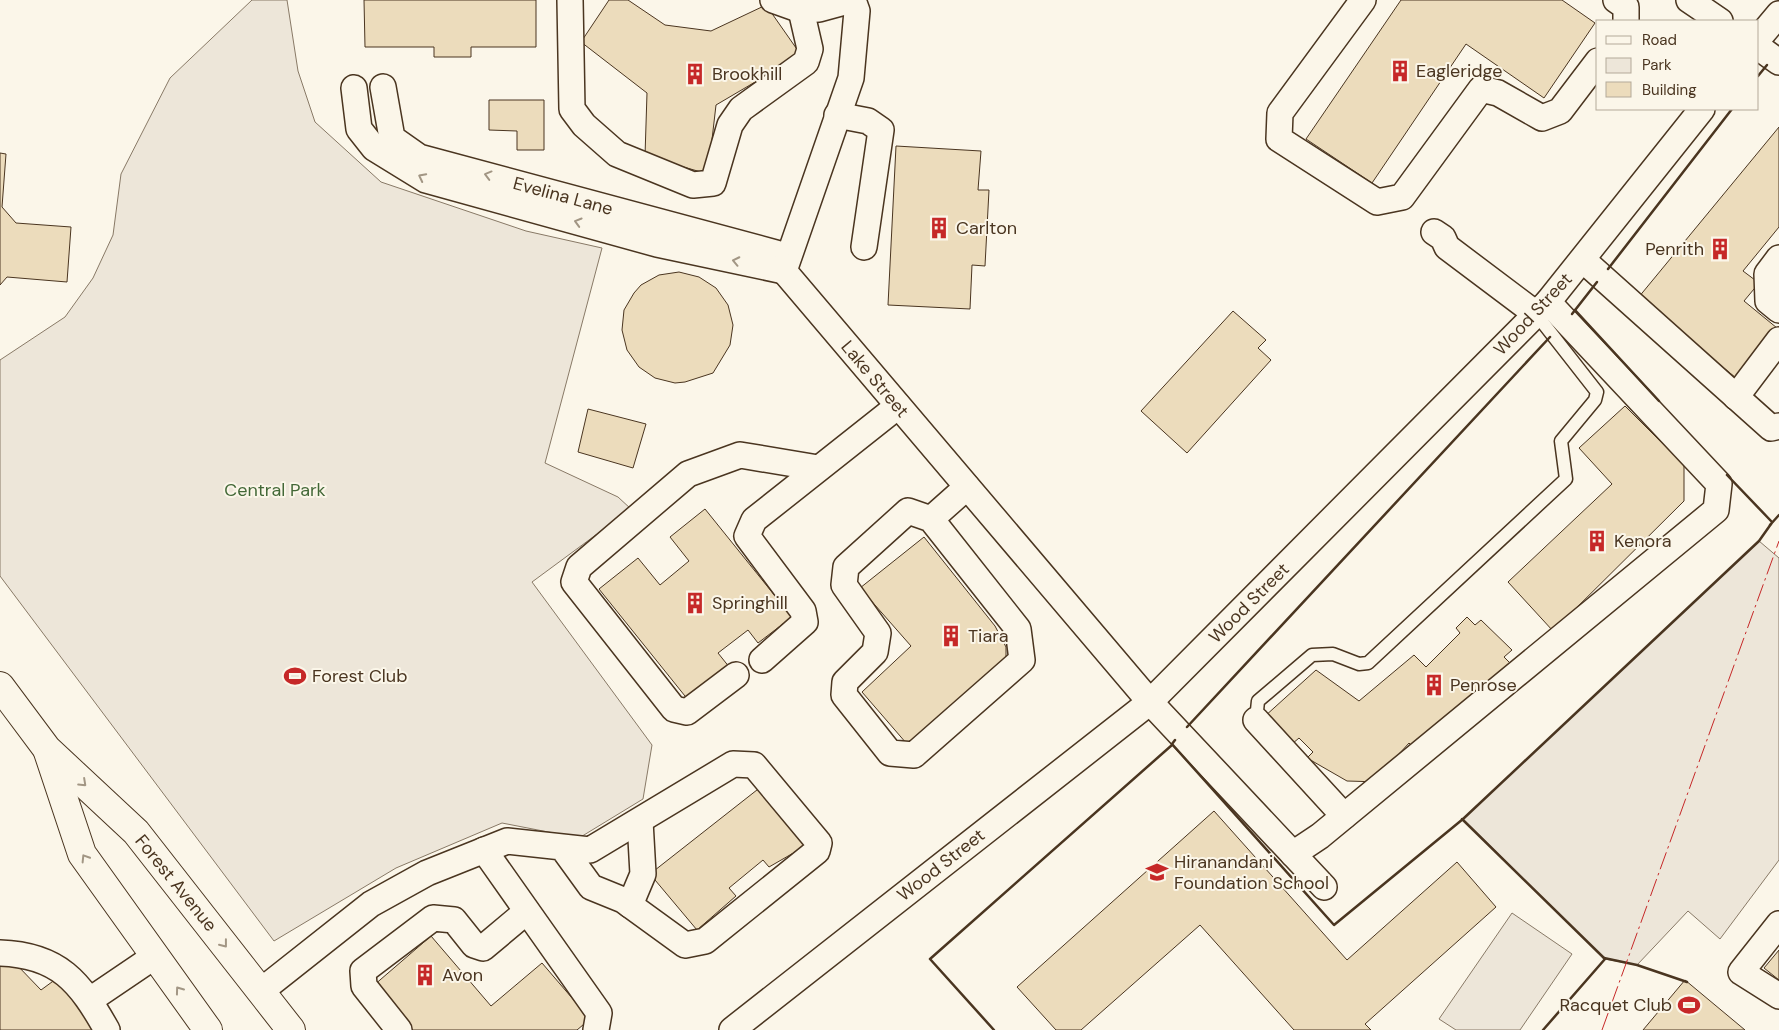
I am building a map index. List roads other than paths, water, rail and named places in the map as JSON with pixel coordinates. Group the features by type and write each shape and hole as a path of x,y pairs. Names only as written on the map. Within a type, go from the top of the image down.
{"street":[{"path":"570,0 572,109 584,125 617,154 693,185 713,183 730,125 742,108 806,62 810,49 801,10"},
{"path":"650,224 786,264 851,78 857,11 853,0 818,9 801,10 773,0"},
{"path":"1363,0 1280,113 1279,139 1377,202 1402,197 1481,89 1498,93 1542,118 1560,111 1596,64"},
{"path":"1616,0 1626,7 1626,20"},
{"path":"1689,0 1719,20"},
{"path":"1759,37 1779,14"},
{"path":"1759,48 1779,62"},
{"name":"Evelina Lane","path":"386,99 392,138 420,157 650,224 426,180 374,148 359,129 355,100 386,99"},
{"name":"Wood Street","path":"732,1030 1150,702 1542,308 1583,260 1701,110"},
{"path":"837,115 868,121 881,130 864,247"},
{"path":"1294,854 1344,816 1716,510 1719,484 1542,308 1436,240"},
{"path":"1779,258 1767,274 1768,301 1779,310"},
{"path":"1583,260 1770,428 1779,426"},
{"name":"Lake Street","path":"786,264 898,406 1150,702 1324,887"},
{"path":"1736,397 1779,340"},
{"path":"762,660 805,622 803,611 748,536 754,520 898,406"},
{"path":"736,676 687,712 674,710 574,582 579,567 688,474 740,454 818,468"},
{"path":"931,519 968,488"},
{"path":"908,511 931,519 1018,630 1022,660 914,755 890,753 844,695 845,682 875,652 878,633 844,585 846,566 908,511"},
{"name":"Forest Avenue","path":"0,686 47,749 136,832 291,1030"},
{"path":"1256,720 1344,816"},
{"name":"Forest Avenue","path":"47,749 82,854 208,1030"},
{"path":"262,991 371,904 427,873 507,841 590,850 734,764 754,764 819,843 817,851 705,941 685,946 630,905 590,887 562,847"},
{"path":"630,905 643,874 640,821"},
{"path":"484,850 599,1014 596,1030"},
{"path":"399,1030 364,986 363,971 433,918 454,920 474,945 482,948 526,912"},
{"path":"1779,924 1741,972 1779,996"},
{"path":"0,953 24,954 52,966 74,979 90,1000 107,1030"},
{"path":"90,1000 155,956"}],"lane":[{"path":"1256,720 1258,701 1312,655 1333,654 1359,664 1368,663 1566,479 1561,441 1595,400 1597,392 1542,308"}],"place":[{"name":"Eagleridge","path":"1400,71"},
{"name":"Brookhill","path":"695,74"},
{"name":"Carlton","path":"939,228"},
{"name":"Penrith","path":"1720,249"},
{"name":"Kenora","path":"1597,541"},
{"name":"Springhill","path":"695,603"},
{"name":"Tiara","path":"951,636"},
{"name":"Forest Club","path":"295,676"},
{"name":"Penrose","path":"1434,685"},
{"name":"Hiranandani Foundation School","path":"1157,872"},
{"name":"Avon","path":"425,975"},
{"name":"Racquet Club","path":"1689,1005"}],"park label":[{"name":"Central Park","path":"275,490"}]}
